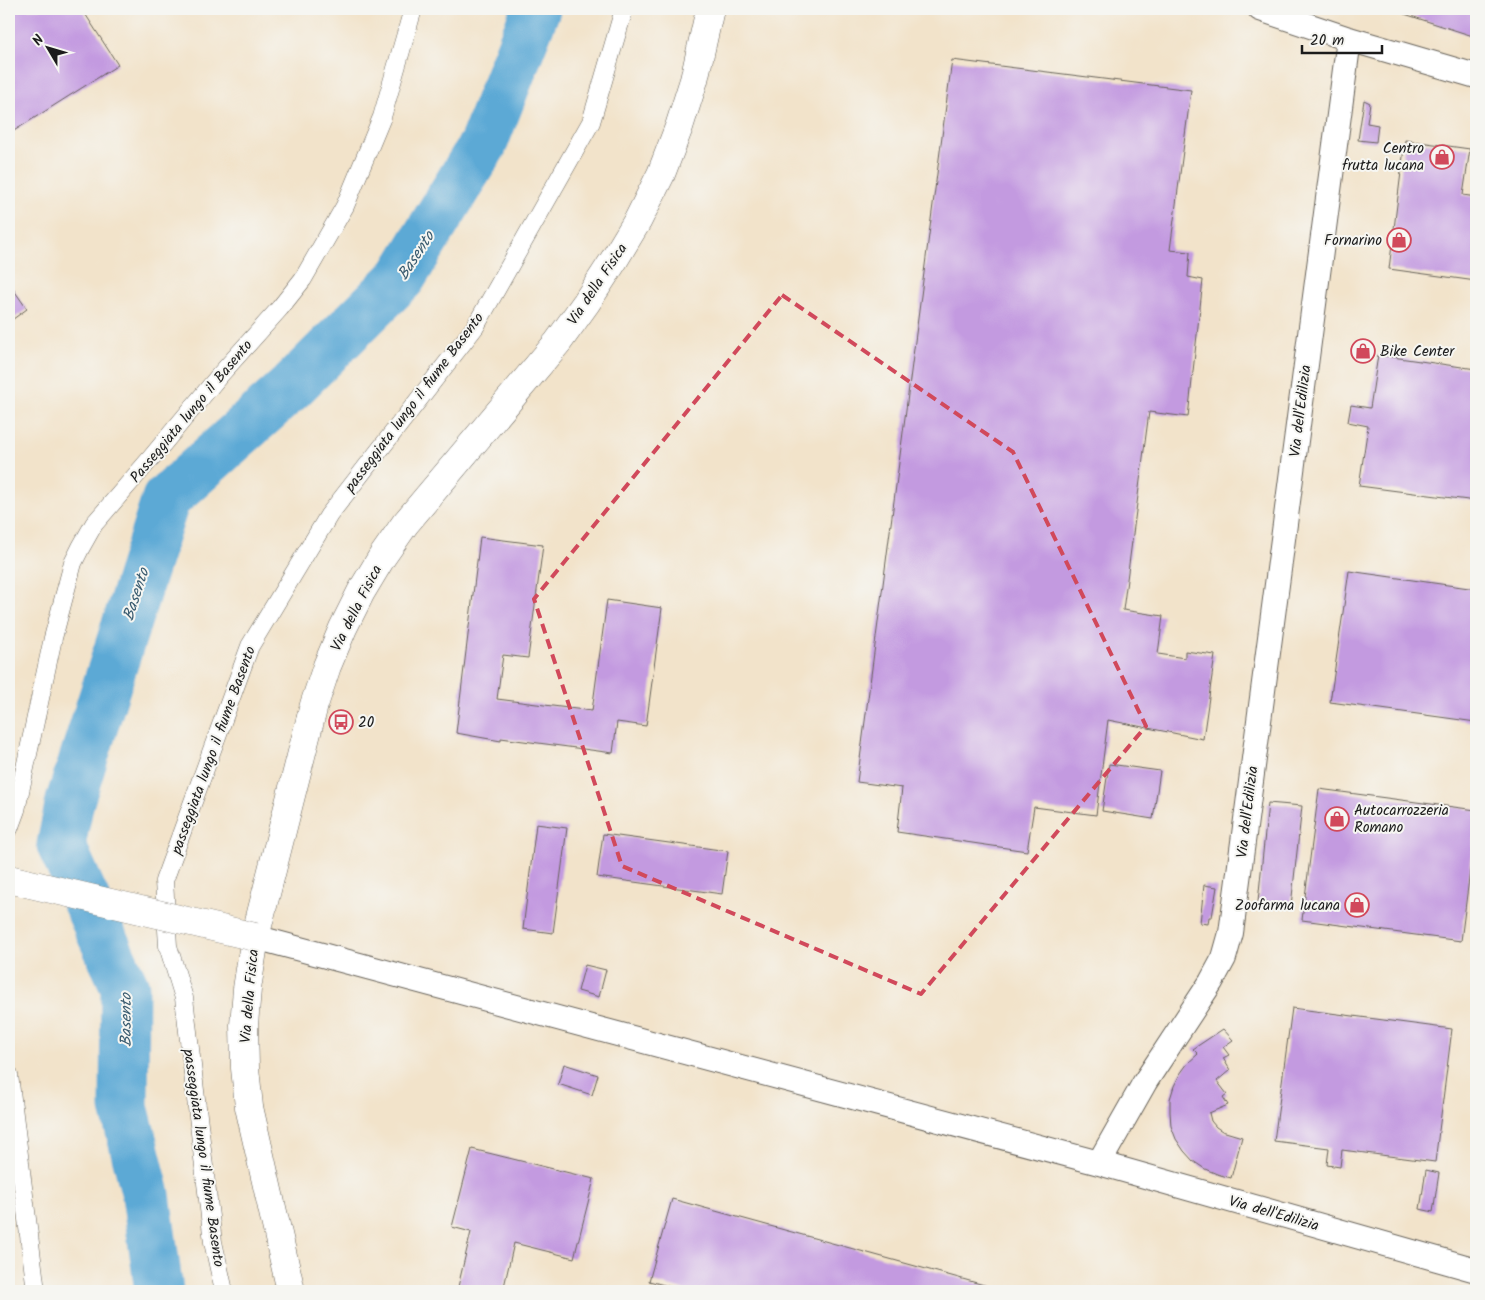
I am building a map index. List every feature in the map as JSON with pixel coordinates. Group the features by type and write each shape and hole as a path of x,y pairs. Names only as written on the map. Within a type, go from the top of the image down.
{"street":[{"name":"Passeggiata lungo il Basento","path":"9,829 16,810 53,638 74,563 81,547 94,524 219,376 280,308 303,278 345,206 382,117 413,9"},
{"name":"passeggiata lungo il fiume Basento","path":"224,1291 213,1242 184,998 168,946 164,880 250,646 329,515 475,327 591,122 624,9"},
{"name":"Via della Fisica","path":"291,1291 249,1107 245,1068 244,1025 255,938 314,704 342,628 382,557 405,524 558,342 586,303 633,228 661,174 679,127 694,80 710,9"},
{"path":"1260,9 1349,39 1476,76"},
{"name":"Via dell'Edilizia","path":"1349,39 1231,932 1224,958 1211,982 1144,1082 1099,1163 1476,1270"},
{"path":"9,879 255,938 1099,1163"},
{"path":"9,1075 36,1291"}],"highlighted area":[{"path":"782,295 1013,452 1146,726 921,994 622,866 534,599"}],"building":[{"path":"9,9 82,9 118,65 9,134"},
{"path":"1389,9 1476,9 1476,37"},
{"path":"952,60 1191,90 1170,250 1190,252 1188,277 1203,280 1188,417 1149,412 1123,610 1163,616 1158,654 1185,658 1185,651 1215,655 1203,739 1108,720 1096,815 1034,807 1027,851 897,832 902,788 857,782"},
{"path":"1364,100 1370,103 1367,123 1378,125 1376,142 1358,140"},
{"path":"1405,140 1470,149 1463,195 1476,197 1476,281 1389,269"},
{"path":"9,283 27,309 9,322"},
{"path":"1378,355 1476,369 1476,501 1359,486 1368,426 1348,422 1351,405 1370,408"},
{"path":"480,537 543,545 528,658 503,655 497,699 592,711 607,600 662,608 646,726 617,722 613,753 501,738 501,741 456,733"},
{"path":"1349,571 1476,589 1476,722 1330,702"},
{"path":"1109,764 1160,771 1153,819 1102,811"},
{"path":"1319,789 1476,810 1476,824 1461,941 1302,920"},
{"path":"1268,803 1302,806 1291,906 1258,902"},
{"path":"536,824 567,828 553,933 523,929"},
{"path":"603,834 728,851 722,894 597,877"},
{"path":"1204,885 1217,887 1212,917 1209,917 1208,924 1200,923"},
{"path":"585,965 606,970 599,997 578,991"},
{"path":"1292,1008 1452,1029 1435,1162 1342,1150 1340,1167 1327,1165 1329,1148 1274,1141"},
{"path":"1223,1029 1233,1040 1223,1047 1229,1055 1223,1058 1230,1070 1217,1081 1227,1094 1223,1097 1228,1105 1209,1113 1211,1121 1216,1127 1222,1131 1242,1137 1231,1178 1205,1169 1193,1161 1176,1139 1171,1126 1170,1112 1170,1099 1174,1086 1188,1063 1198,1054 1193,1049"},
{"path":"564,1064 598,1075 592,1095 558,1084"},
{"path":"472,1149 594,1179 574,1258 514,1243 503,1291 457,1291 471,1232 452,1227"},
{"path":"1426,1170 1439,1173 1433,1212 1420,1209"},
{"path":"672,1199 1006,1291 687,1291 649,1281"}],"waterway":[{"name":"Basento","path":"159,1291 146,1195 124,1107 125,987 61,845 70,801 166,499 289,389 402,277 483,144 536,9"}],"place":[{"name":"Centro frutta lucana","path":"1442,157"},
{"name":"Fornarino","path":"1399,240"},
{"name":"Bike Center","path":"1363,351"},
{"name":"20","path":"341,722"},
{"name":"Autocarrozzeria Romano","path":"1337,819"},
{"name":"Zoofarma lucana","path":"1357,905"}]}
